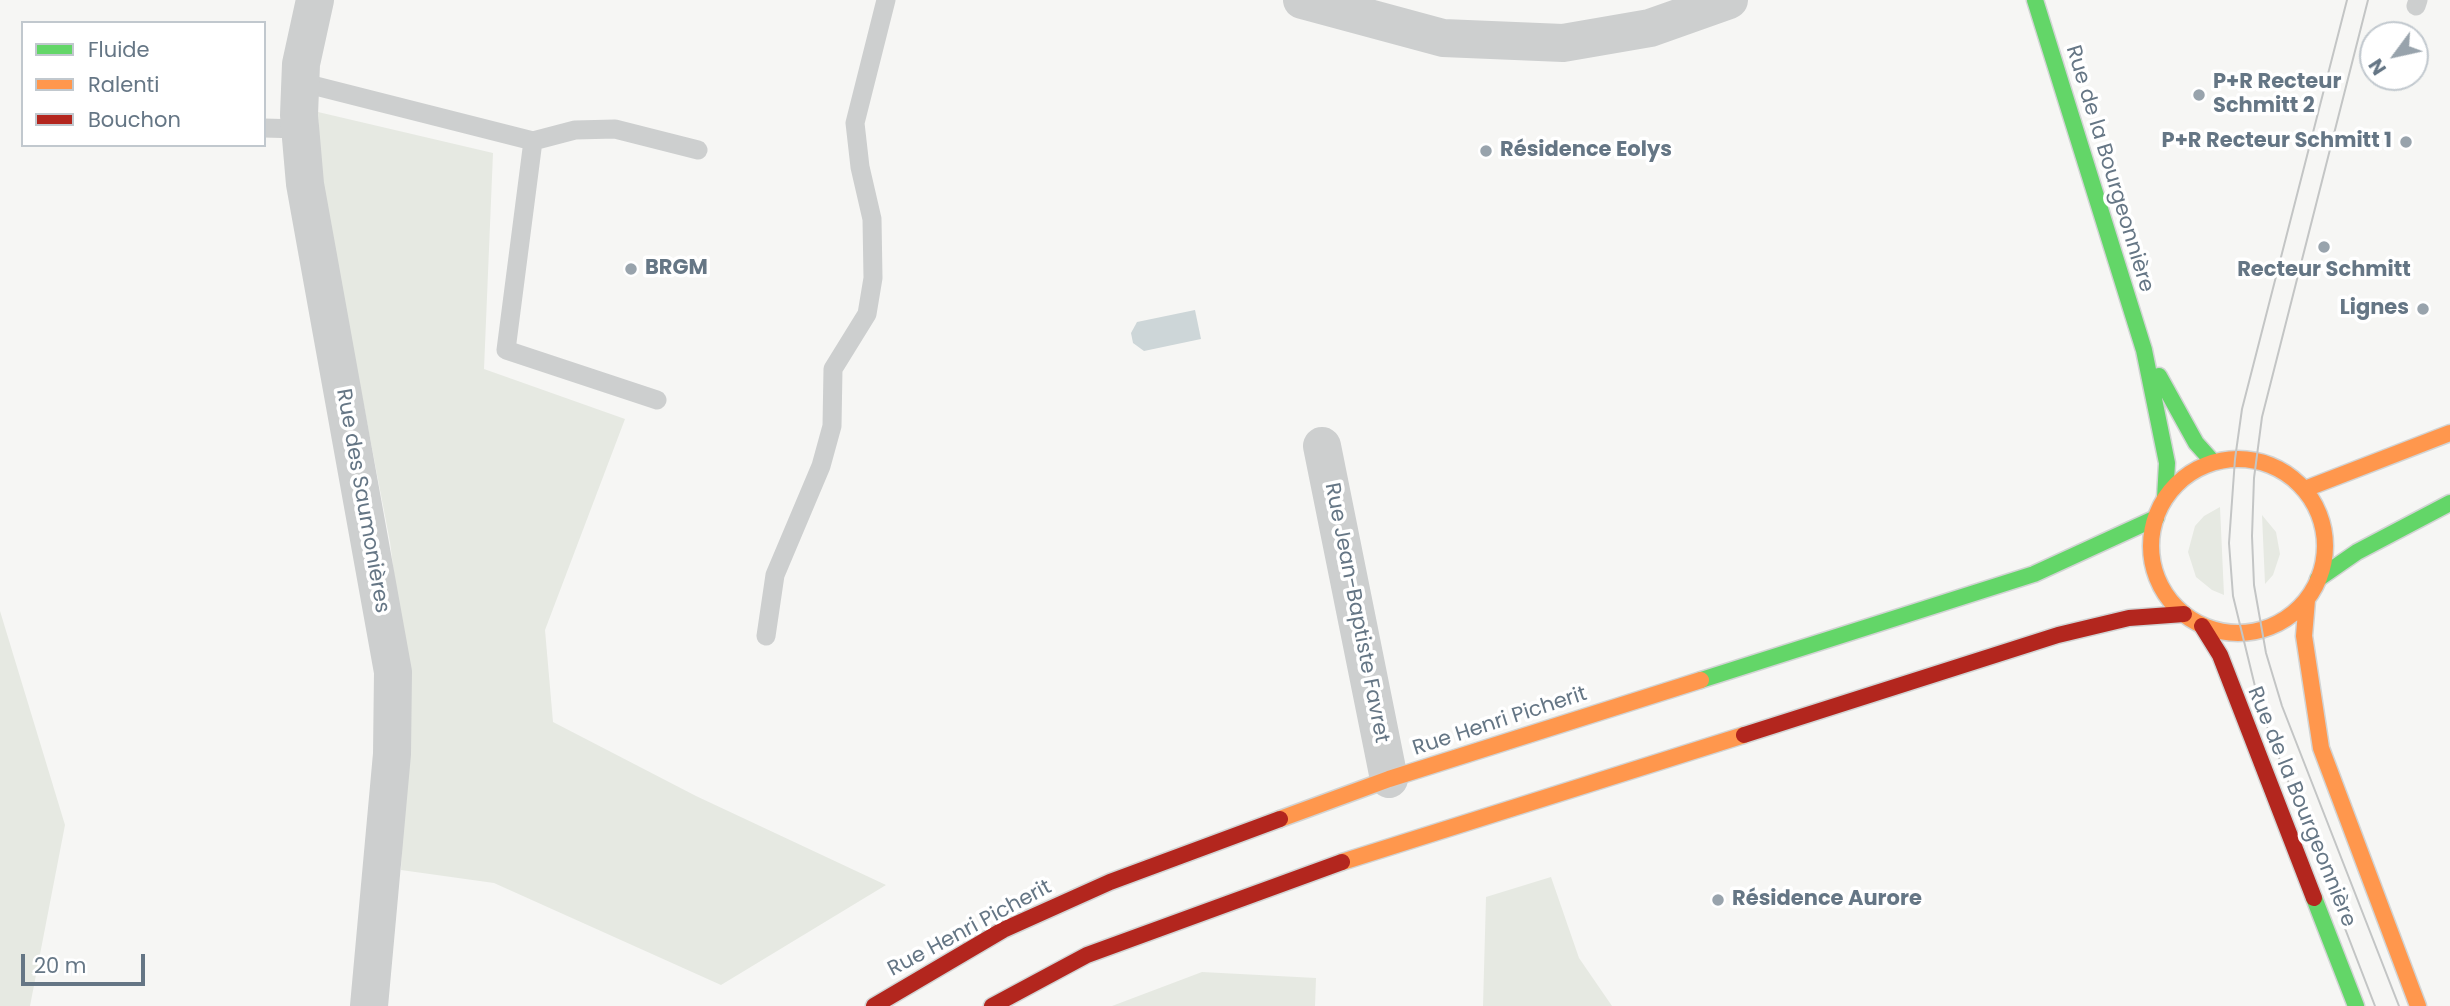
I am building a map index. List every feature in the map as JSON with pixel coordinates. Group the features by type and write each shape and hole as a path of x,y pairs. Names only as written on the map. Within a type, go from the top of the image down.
{"main road":[{"name":"Rue de la Bourgeonnière","path":"2035,0 2144,350 2167,463 2165,498"},
{"name":"Rue de la Bourgeonnière","path":"2144,350 2196,443 2213,462"},
{"path":"2305,489 2450,433"},
{"path":"2235,458 2256,461 2288,474 2305,489 2318,509 2325,531 2326,555 2307,600 2283,622 2262,630 2230,633 2202,626 2184,614 2169,599 2155,570 2151,539 2165,498 2186,476 2213,462 2235,458"},
{"path":"2318,579 2357,552 2450,503"},
{"name":"Rue Henri Picherit","path":"874,1006 1003,930 1110,882 1389,779 2034,574 2156,519"},
{"name":"Rue de la Bourgeonnière","path":"2307,600 2304,636 2321,748 2417,1006"},
{"path":"992,1006 1087,955 1329,866 2058,635 2129,618 2184,614"},
{"name":"Rue de la Bourgeonnière","path":"2202,626 2220,655 2356,1006"}],"street":[{"name":"Rue des Saumonières","path":"315,0 301,64 300,82 282,129 307,196 393,671 392,754 369,1006"},
{"path":"1302,0 1443,38 1550,43 1650,28 1729,0"},
{"name":"Rue Jean-Baptiste Favret","path":"1322,446 1389,779"}],"lane":[{"path":"766,636 775,575 821,466 832,426 833,369 867,314 873,278 872,219 855,123 886,0"},
{"path":"300,82 533,141 575,130 615,129 698,150"},
{"path":"533,141 506,350 657,400"}],"shaded area":[{"path":"318,112 493,153 484,369 625,419 545,630 553,722 696,796 886,885 721,985 494,883 401,870 407,677 390,542 321,183"},
{"path":"1195,310 1201,339 1144,351 1133,343 1131,333 1137,322"},
{"path":"2220,507 2224,595 2212,590 2196,577 2188,552 2195,526 2204,516"},
{"path":"2262,515 2276,532 2280,554 2273,575 2265,584"},
{"path":"0,611 65,825 30,1006 0,1006"},
{"path":"1551,877 1579,958 1612,1006 1483,1006 1486,897"},
{"path":"1202,972 1316,978 1315,1006 1112,1006"}],"tram line":[{"path":"2347,0 2242,409 2235,459 2229,543 2233,596 2261,711 2375,1006"},
{"path":"2368,0 2262,417 2254,478 2252,536 2254,585 2266,653 2282,706 2399,1006"}],"traffic: fast":[{"path":"2035,0 2144,350 2167,463 2165,498"},
{"path":"2159,376 2196,443 2213,462"},
{"path":"2318,579 2357,552 2450,503"},
{"path":"1701,680 2034,574 2156,518"},
{"path":"2314,898 2356,1006"}],"traffic: slow":[{"path":"2305,489 2450,433"},
{"path":"2238,459 2271,465 2300,484 2319,513 2325,546 2319,579 2300,608 2271,627 2238,633 2205,627 2176,608 2157,579 2151,546 2157,513 2176,484 2205,465 2238,459"},
{"path":"2307,600 2304,636 2321,748 2418,1006"},
{"path":"1280,819 1389,779 1701,680"},
{"path":"1342,862 1744,735"}],"traffic: jam":[{"path":"1744,735 2058,635 2129,618 2184,614"},
{"path":"2202,626 2220,655 2314,898"},
{"path":"874,1006 1003,930 1110,882 1280,819"},
{"path":"992,1006 1087,955 1342,862"}],"place":[{"name":"P+R Recteur Schmitt 2","path":"2199,95"},
{"name":"P+R Recteur Schmitt 1","path":"2406,142"},
{"name":"Résidence Eolys","path":"1486,151"},
{"name":"Recteur Schmitt","path":"2324,247"},
{"name":"BRGM","path":"631,269"},
{"name":"Lignes","path":"2423,309"},
{"name":"Résidence Aurore","path":"1718,900"}]}
